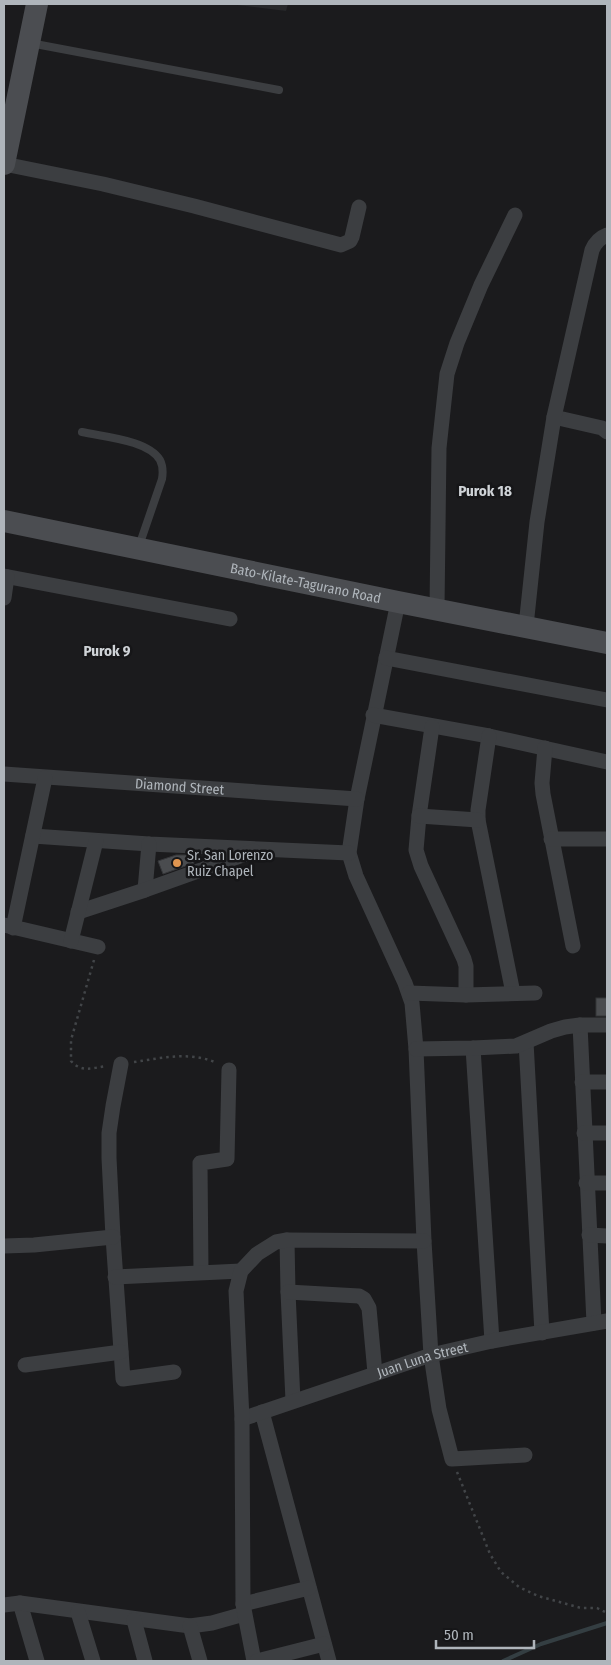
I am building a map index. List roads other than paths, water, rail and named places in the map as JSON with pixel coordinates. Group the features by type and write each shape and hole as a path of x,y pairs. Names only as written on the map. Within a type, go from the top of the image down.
{"street":[{"path":"37,4 4,164 102,184 341,245 350,241 352,237 359,207"},
{"path":"437,609 439,448 447,374 457,343 478,293 515,215"},
{"path":"526,626 537,522 554,418 592,250 600,239 607,235"},
{"path":"554,418 602,428 607,432"},
{"name":"Bato-Kilate-Tagurano Road","path":"4,521 607,643"},
{"path":"4,598 5,577 230,620"},
{"path":"398,602 373,714 349,852 356,876 410,993 414,1014 431,1355 439,1409 452,1459 525,1455"},
{"path":"386,658 607,700"},
{"path":"373,714 432,727 489,736 607,762"},
{"path":"432,727 418,816 416,850 464,959 466,966 466,995"},
{"path":"489,736 478,820 513,993"},
{"path":"545,748 542,783 573,946"},
{"name":"Diamond Street","path":"4,774 357,799"},
{"path":"45,778 33,836 8,927 98,947"},
{"path":"418,816 478,820"},
{"path":"33,836 149,844 349,852"},
{"path":"551,838 607,839"},
{"path":"71,941 96,841"},
{"path":"144,890 149,844"},
{"path":"78,912 261,848"},
{"path":"410,993 466,995 535,992"},
{"path":"416,1049 516,1046 551,1031 580,1025 607,1025"},
{"path":"580,1025 589,1235 600,1322"},
{"path":"526,1042 542,1333"},
{"path":"472,1048 492,1341"},
{"path":"121,1064 109,1133 113,1237 123,1378 174,1372"},
{"path":"201,1272 200,1163 227,1159 229,1070"},
{"path":"582,1082 607,1082"},
{"path":"584,1133 607,1133"},
{"path":"586,1183 607,1183"},
{"path":"589,1235 607,1236"},
{"path":"4,1246 113,1237"},
{"path":"324,1644 256,1661 243,1609 242,1419 236,1291 241,1270 267,1247 276,1242 287,1240 424,1241"},
{"path":"287,1240 294,1401"},
{"path":"116,1277 241,1270"},
{"path":"288,1292 353,1295 364,1299 369,1308 375,1373"},
{"name":"Juan Luna Street","path":"242,1419 431,1355 492,1341 600,1322"},
{"path":"25,1365 121,1352"},
{"path":"262,1412 329,1661"},
{"path":"4,1605 20,1603 134,1620 190,1626 212,1623 243,1609 309,1588"},
{"path":"20,1603 37,1661"},
{"path":"78,1612 93,1661"},
{"path":"134,1620 145,1661"},
{"path":"190,1626 200,1661"}],"lane":[{"path":"29,42 279,90"},
{"path":"82,432 143,445 160,460 163,470 162,479 139,548"}],"waterway":[{"path":"503,1661 541,1644 607,1623"}],"place":[{"name":"Sr. San Lorenzo Ruiz Chapel","path":"177,863"}],"district":[{"name":"Purok 18","path":"485,491"},
{"name":"Purok 9","path":"107,651"}]}
